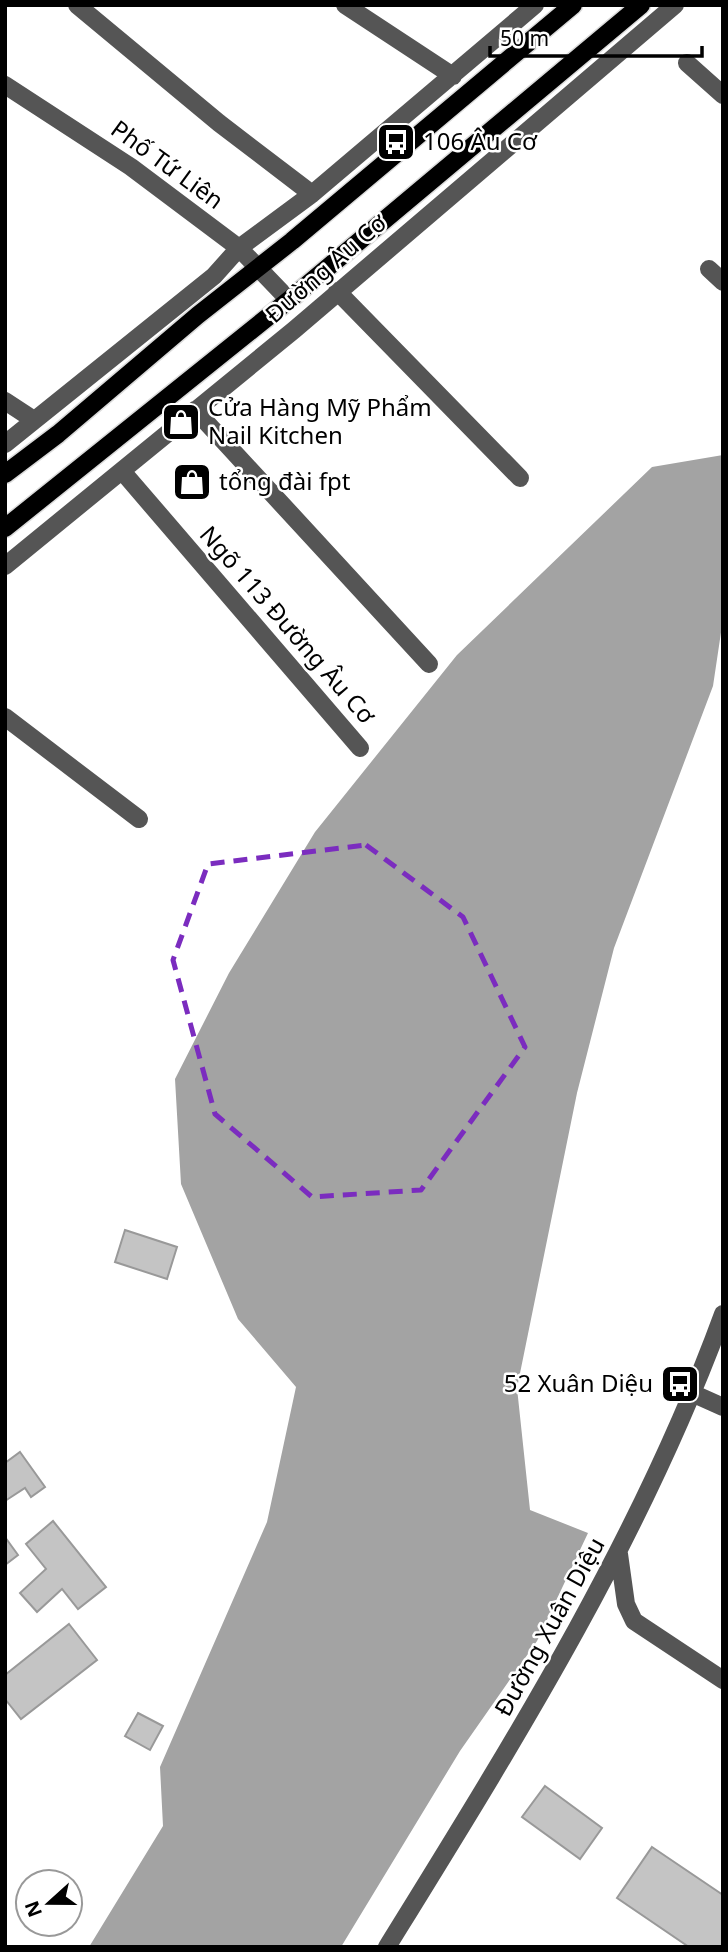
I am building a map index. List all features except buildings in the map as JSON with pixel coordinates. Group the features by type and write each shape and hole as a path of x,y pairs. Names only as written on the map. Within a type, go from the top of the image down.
{"main road":[{"name":"Đường Âu Cơ","path":"5,474 259,267 573,5"},
{"name":"Đường Âu Cơ","path":"5,528 289,300 641,5"}],"street":[{"path":"76,5 219,123 313,194"},
{"path":"345,5 453,76"},
{"path":"5,444 214,276 239,247 313,194 535,5"},
{"name":"Đường Âu Cơ","path":"5,566 195,410 675,5"},
{"path":"687,63 723,95"},
{"name":"Phố Tứ Liên","path":"5,85 131,167 239,247 289,300"},
{"path":"709,269 723,282"},
{"path":"337,291 520,478"},
{"path":"5,401 34,420"},
{"path":"195,410 429,664"},
{"name":"Ngõ 113 Đường Âu Cơ","path":"122,471 360,748"},
{"path":"5,717 139,819"},
{"name":"Đường Xuân Diệu","path":"387,1947 539,1700 619,1554 694,1394 723,1314"},
{"path":"694,1394 723,1407"},
{"path":"619,1554 626,1604 634,1621 723,1680"}],"highlighted area":[{"path":"366,845 463,917 525,1047 421,1190 312,1197 215,1114 173,960 208,864"}],"shaded area":[{"path":"723,455 723,619 713,686 614,948 577,1093 517,1388 530,1510 588,1533 537,1641 460,1751 341,1947 89,1947 163,1826 160,1767 267,1522 296,1387 238,1319 181,1184 175,1079 229,973 315,832 457,655 652,467"}],"place":[{"name":"106 Âu Cơ","path":"396,142"},
{"name":"Cửa Hàng Mỹ Phẩm Nail Kitchen","path":"181,422"},
{"name":"tổng đài fpt","path":"192,482"},
{"name":"52 Xuân Diệu","path":"680,1384"}]}
